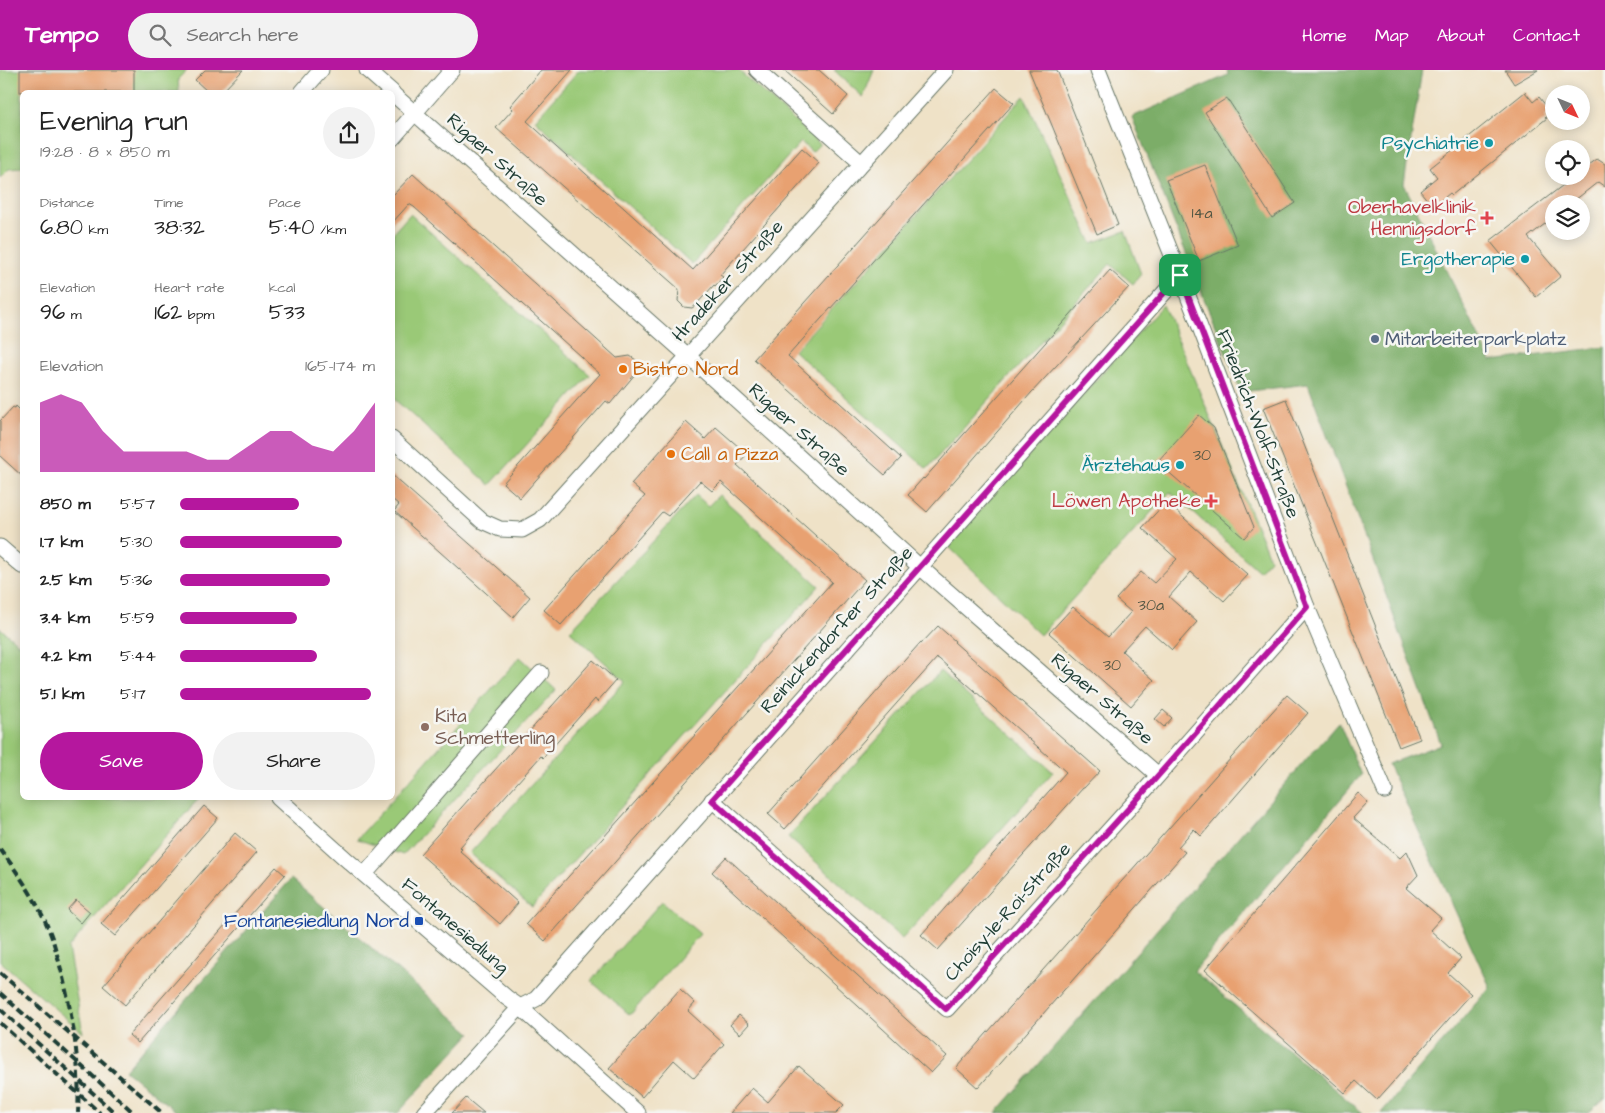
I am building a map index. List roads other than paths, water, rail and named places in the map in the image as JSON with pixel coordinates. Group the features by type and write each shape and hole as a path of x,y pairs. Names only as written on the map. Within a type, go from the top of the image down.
{"street":[{"path":"304,90 321,70"},
{"name":"Rigaer Straße","path":"367,70 389,90"},
{"path":"395,135 452,70"},
{"path":"756,70 861,163"},
{"name":"Hradeker Straße","path":"395,442 482,521 500,529 522,530 540,520 946,70"},
{"name":"Friedrich-Wolf-Straße","path":"1098,70 1180,275 1307,607 1385,791"},
{"name":"Rigaer Straße","path":"395,96 688,356 920,567 1158,775"},
{"name":"Reinickendorfer Straße","path":"520,1007 536,999 1180,275"},
{"path":"0,547 20,564"},
{"name":"Choisy-le-Roi-Straße","path":"712,800 946,1009 1307,607"},
{"path":"365,874 541,673"},
{"name":"Fontanesiedlung","path":"280,800 520,1007 638,1113"},
{"path":"424,1113 520,1007"}],"railway":[{"path":"0,849 31,895 44,919 54,944 65,986 76,1049 78,1113"},
{"path":"0,973 162,1113"},
{"path":"0,993 134,1113"},
{"path":"0,1009 115,1113"},
{"path":"0,1023 100,1113"}],"place":[{"name":"Psychiatrie","path":"1489,143"},
{"name":"Oberhavelklinik Hennigsdorf","path":"1487,218"},
{"name":"Ergotherapie","path":"1525,259"},
{"name":"Mitarbeiterparkplatz","path":"1375,339"},
{"name":"Bistro Nord","path":"623,369"},
{"name":"Call a Pizza","path":"671,454"},
{"name":"Ärztehaus","path":"1180,465"},
{"name":"Löwen Apotheke","path":"1211,501"},
{"name":"Kita Schmetterling","path":"425,727"},
{"name":"Fontanesiedlung Nord","path":"419,921"}]}
